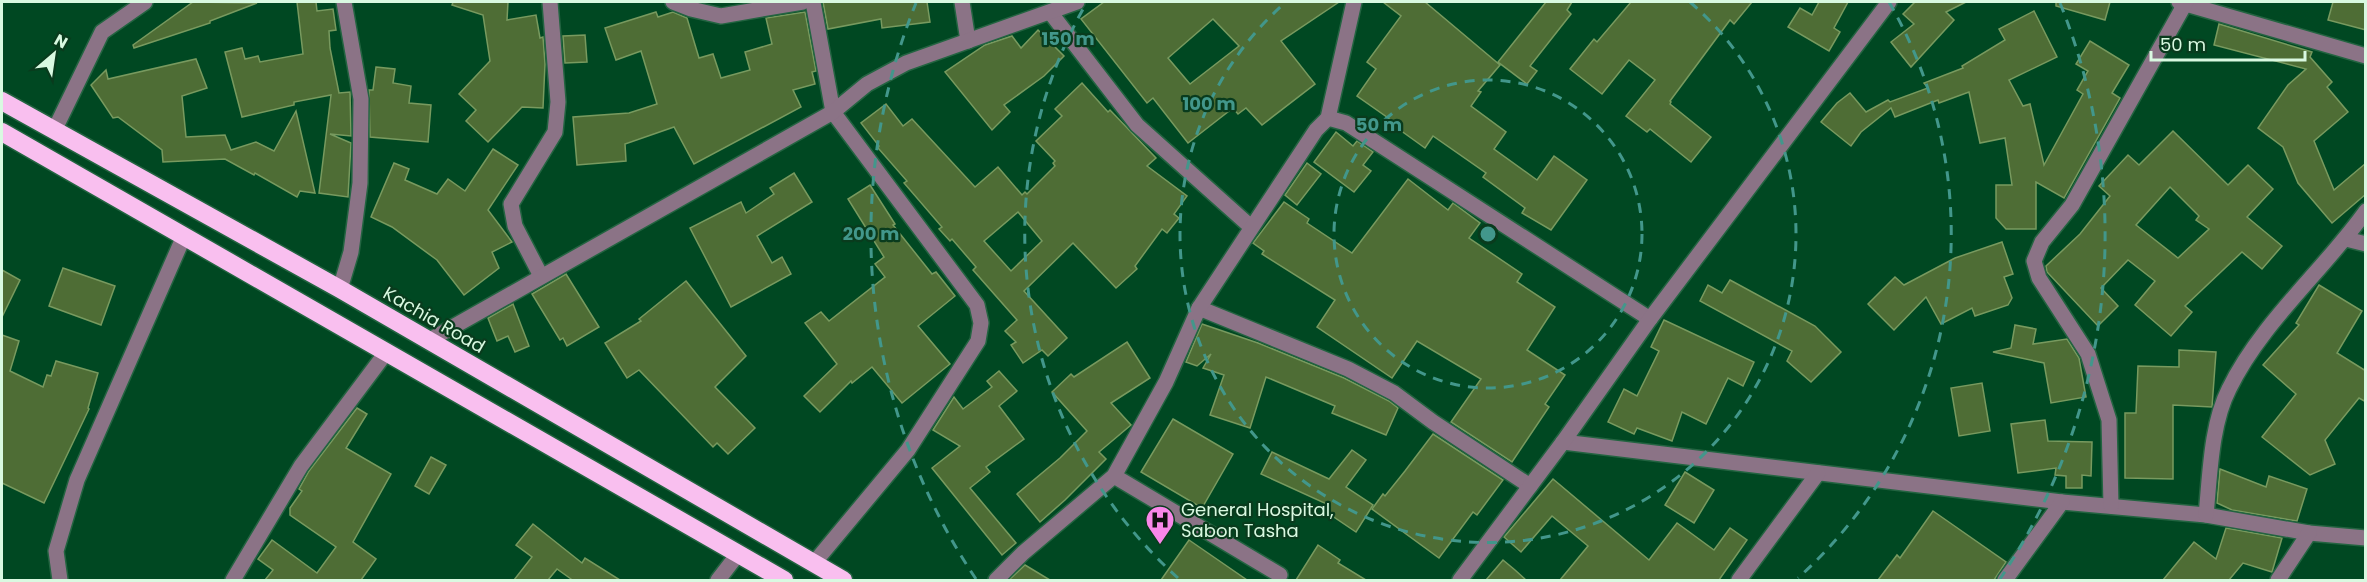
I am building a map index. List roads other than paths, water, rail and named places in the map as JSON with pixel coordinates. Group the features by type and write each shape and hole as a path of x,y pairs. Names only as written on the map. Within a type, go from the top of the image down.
{"highway":[{"name":"Kachia Road","path":"2,101 340,289 843,580"},
{"path":"2,132 385,354 784,580"}],"street":[{"path":"54,131 102,32 145,2"},
{"path":"340,289 351,252 360,183 361,99 344,2"},
{"path":"541,276 515,226 511,204 555,132 558,102 550,2"},
{"path":"673,2 721,16 803,2"},
{"path":"813,2 834,112 977,305 981,323 978,341 908,450 814,563"},
{"path":"962,2 968,41"},
{"path":"428,341 834,112 867,84 906,63 1077,2"},
{"path":"996,580 1023,553 1114,476 1166,382 1199,308 1316,130 1328,118 1354,2"},
{"path":"1460,580 1650,320 1889,2"},
{"path":"2110,506 2109,420 2088,354 2039,278 2034,261 2042,242 2073,205 2183,2 2366,56"},
{"path":"1050,12 1137,125 1251,227"},
{"path":"1328,118 1346,123 1650,320"},
{"path":"2206,514 2213,441 2228,390 2256,344 2346,239 2366,211"},
{"path":"60,580 56,551 77,480 184,236"},
{"path":"2346,239 2366,244"},
{"path":"1199,308 1348,369 1385,388 1530,486"},
{"path":"233,580 301,466 385,354"},
{"path":"1563,442 2062,502 2206,514 2309,533 2366,538"},
{"path":"1739,580 1818,473"},
{"path":"1114,476 1280,575"},
{"path":"2005,580 2062,502"},
{"path":"2278,580 2309,533"},
{"path":"718,580 738,554"}],"place":[{"name":"General Hospital, Sabon Tasha","path":"1160,546"}]}
